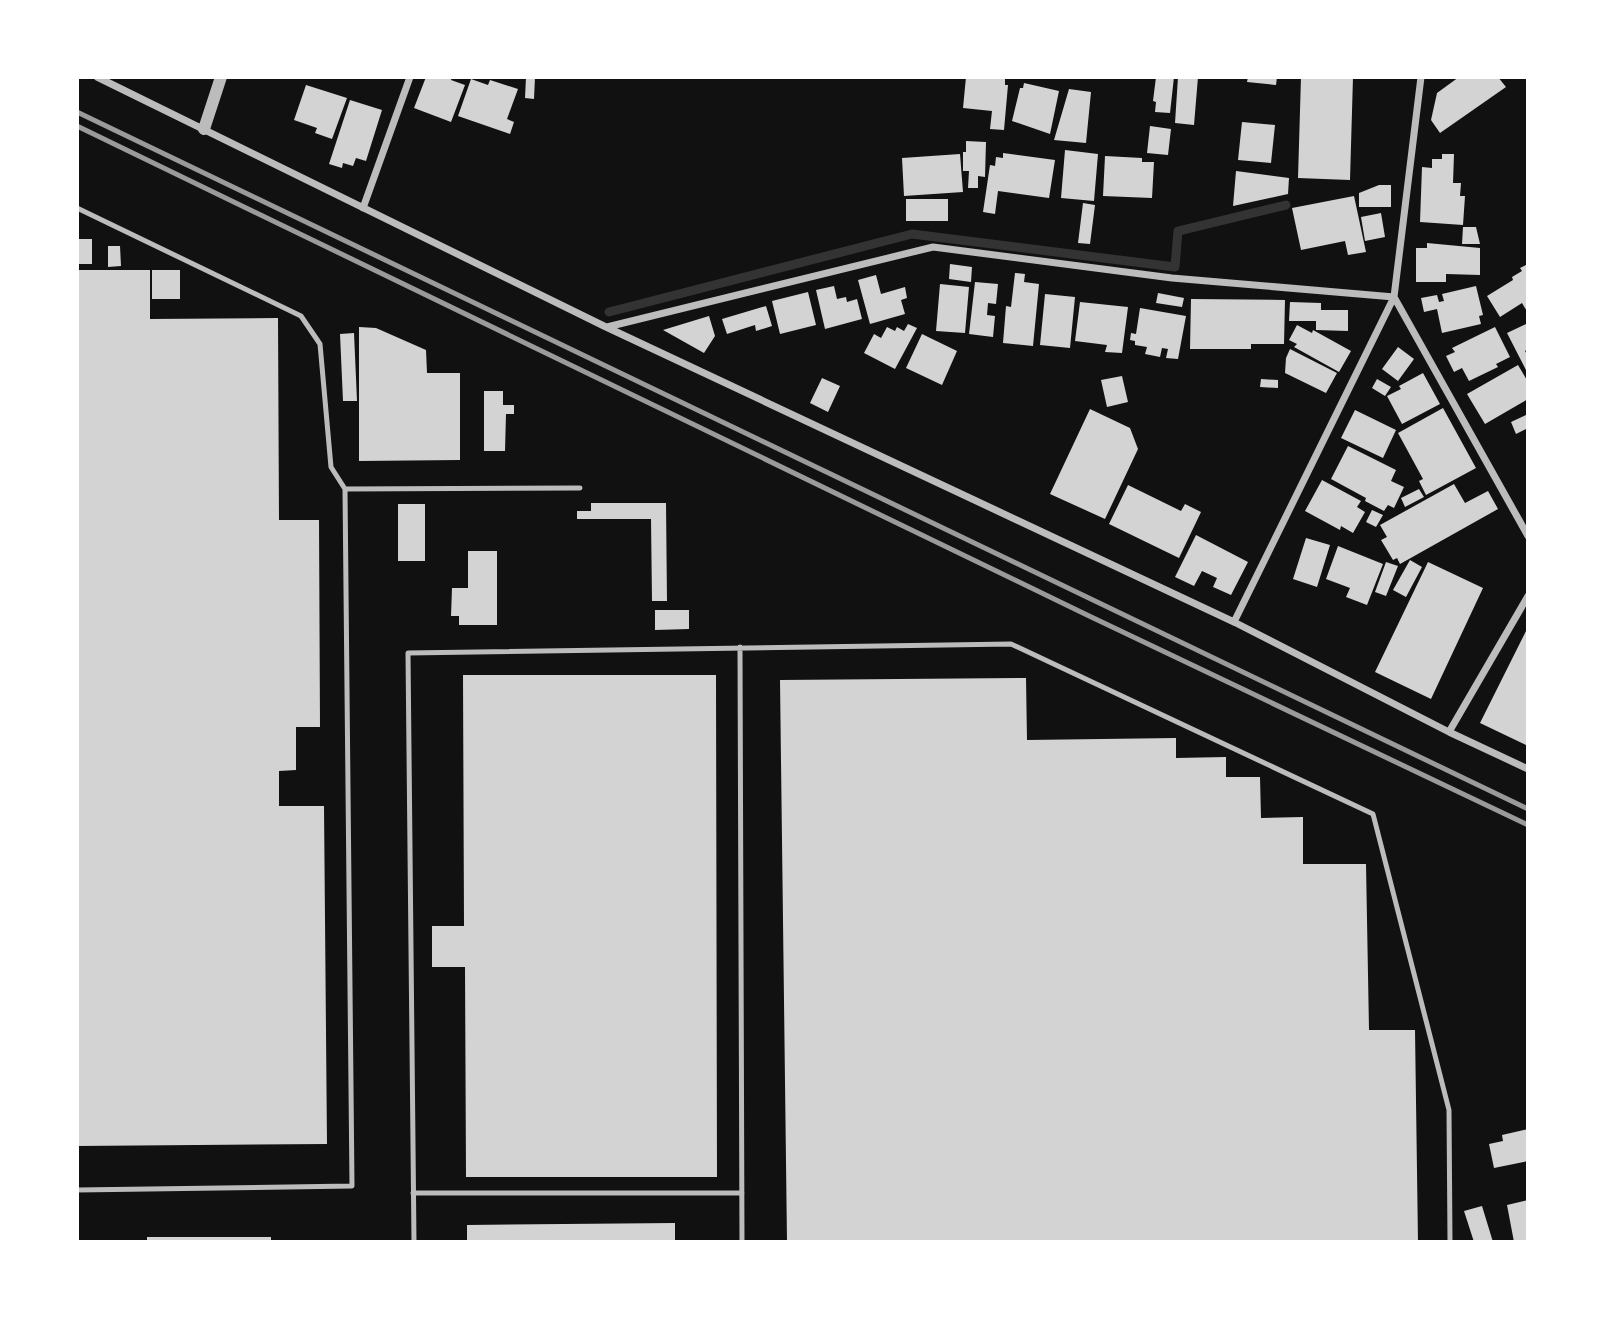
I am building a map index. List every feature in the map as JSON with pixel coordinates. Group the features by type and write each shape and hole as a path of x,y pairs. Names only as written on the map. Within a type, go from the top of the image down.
{"street":[{"path":"97,77 606,327 1234,622 1449,732 1528,769"},
{"path":"204,129 221,77"},
{"path":"363,208 410,77"},
{"path":"1234,622 1394,297 1421,77"},
{"path":"606,327 933,247 1172,278 1394,297"},
{"path":"1394,297 1528,536"},
{"path":"1449,732 1528,596"}],"lane":[{"path":"77,208 301,316 320,344 331,467 345,489 352,1186 77,1190"},
{"path":"345,489 580,488"},
{"path":"414,1242 408,653 1011,644 1373,814 1449,1110 1450,1242"},
{"path":"740,647 742,1242"},
{"path":"413,1192 741,1192"}],"building":[{"path":"426,77 452,77 451,80 465,85 451,122 414,108"},
{"path":"526,77 535,77 534,99 525,98"},
{"path":"966,77 1005,77 1005,85 1008,85 1004,130 990,129 992,111 963,108"},
{"path":"1156,77 1174,77 1170,113 1155,112 1156,102 1153,101"},
{"path":"1178,77 1198,77 1194,125 1175,123"},
{"path":"1248,77 1277,77 1276,85 1247,82"},
{"path":"1301,77 1353,77 1350,180 1298,178"},
{"path":"1459,77 1498,77 1506,87 1440,133 1431,120 1437,93"},
{"path":"471,79 488,85 490,80 518,89 507,119 514,122 510,134 458,116"},
{"path":"1024,83 1059,91 1050,134 1012,121 1020,88 1023,88"},
{"path":"306,85 347,98 332,139 315,133 317,128 294,120"},
{"path":"1069,89 1091,92 1086,143 1054,140"},
{"path":"350,100 382,110 366,161 356,158 353,166 343,163 342,168 329,164"},
{"path":"1242,122 1275,125 1271,163 1238,160"},
{"path":"1150,126 1171,129 1168,155 1147,153"},
{"path":"966,141 986,142 985,177 978,176 978,188 968,188 969,171 963,171"},
{"path":"1065,150 1098,154 1094,201 1061,198"},
{"path":"1003,153 1055,160 1049,198 998,191 995,214 983,212 990,165 995,166 996,157 1003,158"},
{"path":"960,154 963,192 904,196 902,158"},
{"path":"1442,154 1454,154 1453,183 1461,183 1460,196 1465,196 1463,225 1420,222 1422,167 1432,168 1432,159 1442,159"},
{"path":"1105,156 1142,158 1142,162 1154,162 1152,198 1103,196"},
{"path":"1236,171 1289,178 1288,194 1233,206"},
{"path":"1379,185 1391,185 1391,207 1359,207 1359,193"},
{"path":"1354,196 1366,252 1348,255 1345,241 1301,250 1292,208"},
{"path":"906,199 948,199 948,221 906,221"},
{"path":"1083,203 1095,205 1090,244 1078,243"},
{"path":"1381,213 1385,237 1365,241 1361,217"},
{"path":"1463,227 1476,227 1480,244 1462,244"},
{"path":"77,239 92,239 92,264 77,264"},
{"path":"1427,243 1480,248 1480,275 1446,274 1446,282 1416,282 1416,248 1427,248"},
{"path":"108,246 120,246 121,266 108,267"},
{"path":"950,264 972,267 971,282 949,279"},
{"path":"1528,264 1528,313 1522,303 1500,317 1487,296 1513,280 1512,277 1522,271 1520,268"},
{"path":"77,270 150,270 150,319 278,318 279,520 319,520 320,727 296,727 296,770 279,771 279,806 324,806 327,1144 77,1146"},
{"path":"152,270 180,270 180,299 152,299"},
{"path":"1015,273 1025,274 1024,282 1039,284 1033,346 1003,343 1006,306 1011,307"},
{"path":"876,275 881,294 905,287 907,298 901,300 905,314 870,324 858,280"},
{"path":"975,282 998,284 996,304 988,303 987,315 995,316 993,337 969,334"},
{"path":"940,284 969,287 965,333 936,331"},
{"path":"834,286 837,299 846,297 847,302 857,299 862,319 825,329 816,290"},
{"path":"1476,286 1483,315 1479,316 1481,324 1442,333 1437,309 1424,312 1421,298 1437,295 1439,302 1444,301 1442,294"},
{"path":"808,292 816,325 780,334 772,301"},
{"path":"1158,293 1184,298 1182,307 1156,303"},
{"path":"1045,294 1075,297 1070,348 1040,345"},
{"path":"1191,299 1285,300 1284,344 1251,344 1251,349 1190,349"},
{"path":"1080,302 1128,307 1122,353 1105,352 1107,345 1075,341"},
{"path":"1290,302 1321,303 1321,310 1348,310 1348,331 1316,330 1316,321 1289,321"},
{"path":"766,306 772,326 756,331 755,325 727,334 722,319"},
{"path":"1140,308 1186,316 1178,359 1166,358 1168,349 1162,348 1160,357 1145,354 1147,347 1135,345 1135,341 1130,340 1131,333 1136,334"},
{"path":"709,316 715,336 704,353 663,330"},
{"path":"1528,323 1528,349 1525,351 1528,356 1528,374 1507,333"},
{"path":"908,324 917,328 895,369 864,353 874,334 881,338 887,327 895,331 897,327 904,331"},
{"path":"1297,325 1312,333 1313,330 1351,351 1339,372 1294,347 1297,344 1289,340"},
{"path":"359,327 376,328 426,350 427,373 460,373 460,460 359,461"},
{"path":"1495,327 1510,357 1496,364 1498,367 1469,381 1462,368 1454,372 1446,356 1455,352 1452,348"},
{"path":"354,333 357,401 343,401 340,334"},
{"path":"922,334 957,351 942,385 906,368"},
{"path":"1398,347 1414,359 1398,381 1382,369"},
{"path":"1290,349 1337,373 1326,393 1285,373"},
{"path":"1518,365 1528,382 1528,399 1485,424 1467,394"},
{"path":"1423,373 1440,404 1402,424 1387,396"},
{"path":"1122,376 1128,402 1107,407 1101,380"},
{"path":"822,378 840,386 828,412 810,403"},
{"path":"1261,379 1278,380 1278,388 1260,387"},
{"path":"1377,379 1391,387 1385,396 1372,388"},
{"path":"484,391 503,391 503,405 514,405 514,414 506,414 505,451 484,451"},
{"path":"1443,408 1476,468 1426,495 1419,481 1423,479 1398,433"},
{"path":"1090,409 1130,428 1138,449 1105,519 1050,494"},
{"path":"1355,410 1396,430 1383,458 1341,438"},
{"path":"1528,414 1528,428 1516,434 1511,422"},
{"path":"1348,446 1396,470 1391,481 1404,487 1394,508 1388,505 1384,511 1331,479"},
{"path":"1322,480 1361,501 1357,507 1365,512 1353,533 1341,526 1340,530 1305,511"},
{"path":"1454,484 1465,503 1488,491 1498,509 1400,564 1397,558 1393,560 1381,540 1387,537 1380,525"},
{"path":"1128,485 1181,511 1185,504 1201,512 1179,558 1109,524"},
{"path":"1419,489 1424,497 1405,507 1401,498"},
{"path":"591,503 666,503 667,601 652,601 651,519 577,519 577,511 591,511"},
{"path":"398,504 425,504 425,561 398,561"},
{"path":"1372,510 1383,515 1376,527 1366,522"},
{"path":"1196,535 1248,562 1231,595 1213,587 1217,578 1202,571 1194,586 1175,577"},
{"path":"1306,538 1330,545 1317,587 1293,579"},
{"path":"1338,546 1383,564 1367,605 1346,597 1350,588 1326,579"},
{"path":"468,551 497,551 497,625 459,625 459,616 451,616 452,588 468,588"},
{"path":"1410,560 1422,567 1406,597 1393,590"},
{"path":"1386,562 1398,566 1386,596 1375,592"},
{"path":"1428,562 1483,588 1431,699 1375,672"},
{"path":"655,610 689,610 689,629 655,630"},
{"path":"1528,627 1528,746 1480,723"},
{"path":"463,675 716,675 717,1177 466,1177 465,967 432,967 432,926 464,926"},
{"path":"1026,678 1027,740 1176,738 1176,758 1226,757 1226,777 1260,777 1261,818 1303,817 1303,864 1366,864 1369,1030 1415,1030 1418,1242 787,1242 780,680"},
{"path":"1528,1129 1528,1161 1494,1168 1489,1144 1503,1141 1502,1135"},
{"path":"1528,1200 1528,1241 1514,1242 1507,1205"},
{"path":"1482,1206 1493,1242 1474,1242 1464,1211"},
{"path":"675,1223 675,1242 467,1242 467,1225"},
{"path":"147,1237 271,1237 271,1242 147,1242"}],"waterway":[{"path":"609,312 912,234 1175,267 1178,231 1286,205"}],"railway":[{"path":"77,112 1528,809"},
{"path":"77,126 1085,614 1528,825"}]}
